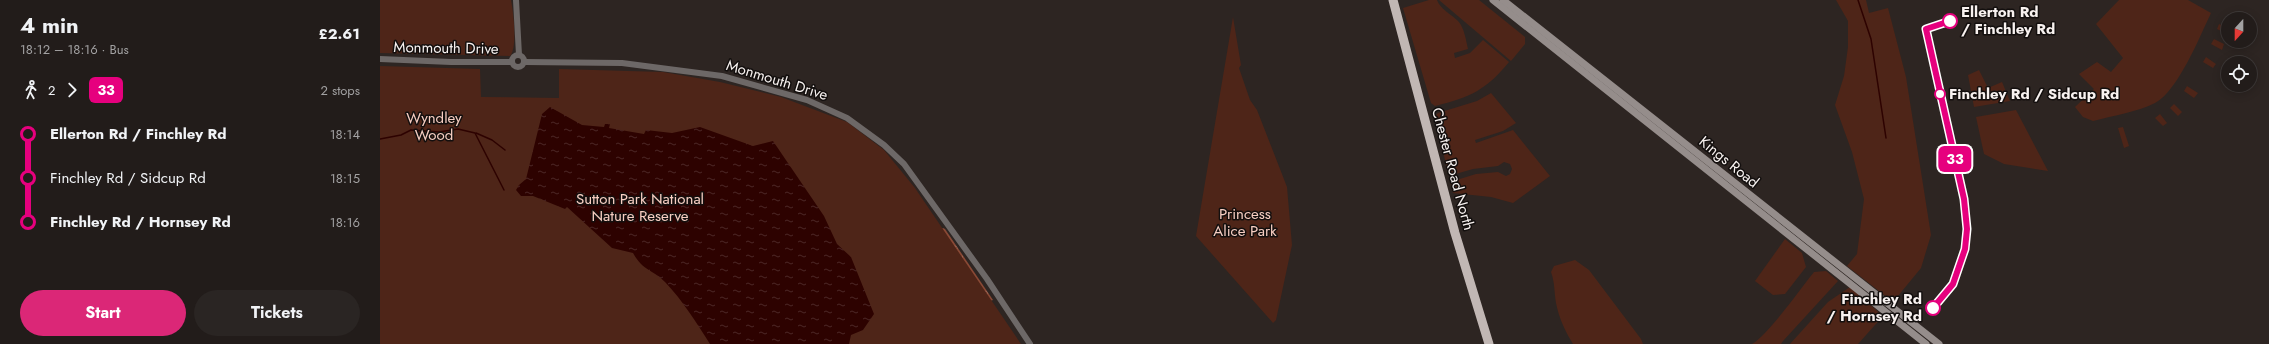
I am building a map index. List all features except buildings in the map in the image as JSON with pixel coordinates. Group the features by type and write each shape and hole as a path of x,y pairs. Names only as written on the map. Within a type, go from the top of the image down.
{"highway":[{"name":"Chester Road North","path":"1393,0 1455,233 1489,344"}],"main road":[{"name":"Kings Road","path":"1493,0 1926,344"},
{"name":"Kings Road","path":"1503,0 1939,344"}],"street":[{"path":"516,0 519,55 522,56 525,62 522,67 518,68 514,66 512,62 515,56 519,55"},
{"name":"Monmouth Drive","path":"380,59 512,62"},
{"name":"Monmouth Drive","path":"525,62 622,63 722,76 807,100 841,115 884,145 904,164 987,279 1030,344"}],"green space":[{"path":"380,0 511,0 514,45 510,56 380,53"},
{"path":"1429,0 1437,0 1438,3 1458,21 1462,27 1468,49 1454,53 1455,58 1470,53 1483,40 1509,62 1501,72 1477,91 1468,96 1435,106 1431,103 1403,8"},
{"path":"1439,0 1479,0 1525,37 1525,44 1511,61"},
{"path":"1836,0 1866,0 1869,13 1888,8 1906,77 1931,235 1921,268 1893,302 1847,266 1857,254 1864,199 1852,152 1835,105 1844,76 1848,47 1848,21"},
{"path":"2119,0 2188,0 2211,13 2188,62 2164,97 2155,103 2140,109 2093,121 2083,117 2075,107 2094,89 2079,74 2097,62 2111,72 2123,58 2096,24"},
{"name":"Princess Alice Park","path":"1233,17 1241,65 1239,68 1250,100 1257,110 1287,187 1292,245 1276,320 1273,323 1196,236"},
{"path":"2219,24 2221,25 2221,31 2217,29"},
{"path":"2214,39 2221,42 2222,50 2211,44"},
{"path":"2206,57 2216,64 2213,68 2203,62"},
{"name":"Sutton Park National Nature Reserve","path":"380,66 480,69 481,97 559,98 559,69 663,72 720,82 781,97 847,122 884,150 915,188 1021,344 380,344"},
{"path":"1979,70 1988,88 2002,82 2010,101 1974,107 1968,75"},
{"path":"2187,86 2198,93 2194,98 2184,91"},
{"path":"1491,93 1516,123 1503,131 1475,140 1476,143 1513,130 1550,176 1513,203 1491,197 1453,193 1450,182 1476,174 1498,172 1506,176 1510,174 1512,169 1510,164 1504,162 1498,166 1473,169 1452,175 1447,169 1435,116 1438,113 1477,101"},
{"path":"2174,104 2182,112 2178,116 2170,108"},
{"path":"2016,110 2048,171 2004,164 1984,154 1976,117"},
{"path":"2160,114 2167,123 2163,126 2155,118"},
{"path":"2123,127 2129,146 2124,148 2118,128"},
{"path":"943,228 993,300 987,302 940,230"},
{"path":"1785,239 1802,253 1806,267 1785,294 1773,295 1755,281"},
{"path":"1575,260 1589,270 1641,339 1643,344 1573,344 1559,314 1551,272 1554,266"},
{"path":"1826,271 1838,281 1781,344 1752,344 1767,331 1814,272"},
{"path":"1850,287 1883,316 1858,344 1790,344 1828,302"}],"water":[{"path":"550,107 582,125 604,127 605,124 610,124 609,128 644,134 646,130 672,133 700,127 753,146 773,141 824,216 837,244 851,257 874,314 863,330 851,335 849,344 710,344 672,289 660,278 644,267 633,253 612,248 567,207 565,209 533,196 521,196 516,190 526,179 542,114"}],"waterway":[{"path":"1858,0 1871,39 1886,138"},
{"path":"380,139 401,135 411,130 439,132 458,129 475,133 504,190"},
{"path":"476,133 492,140 505,150"}],"bus line":[{"name":"33","path":"1933,308 1953,284 1965,249 1967,229 1964,199 1926,29 1950,21"}],"place":[{"name":"Ellerton Rd / Finchley Rd","path":"1950,21"},
{"name":"Finchley Rd / Sidcup Rd","path":"1940,94"},
{"name":"Finchley Rd / Hornsey Rd","path":"1933,308"}],"park label":[{"name":"Wyndley Wood","path":"434,126"}]}
